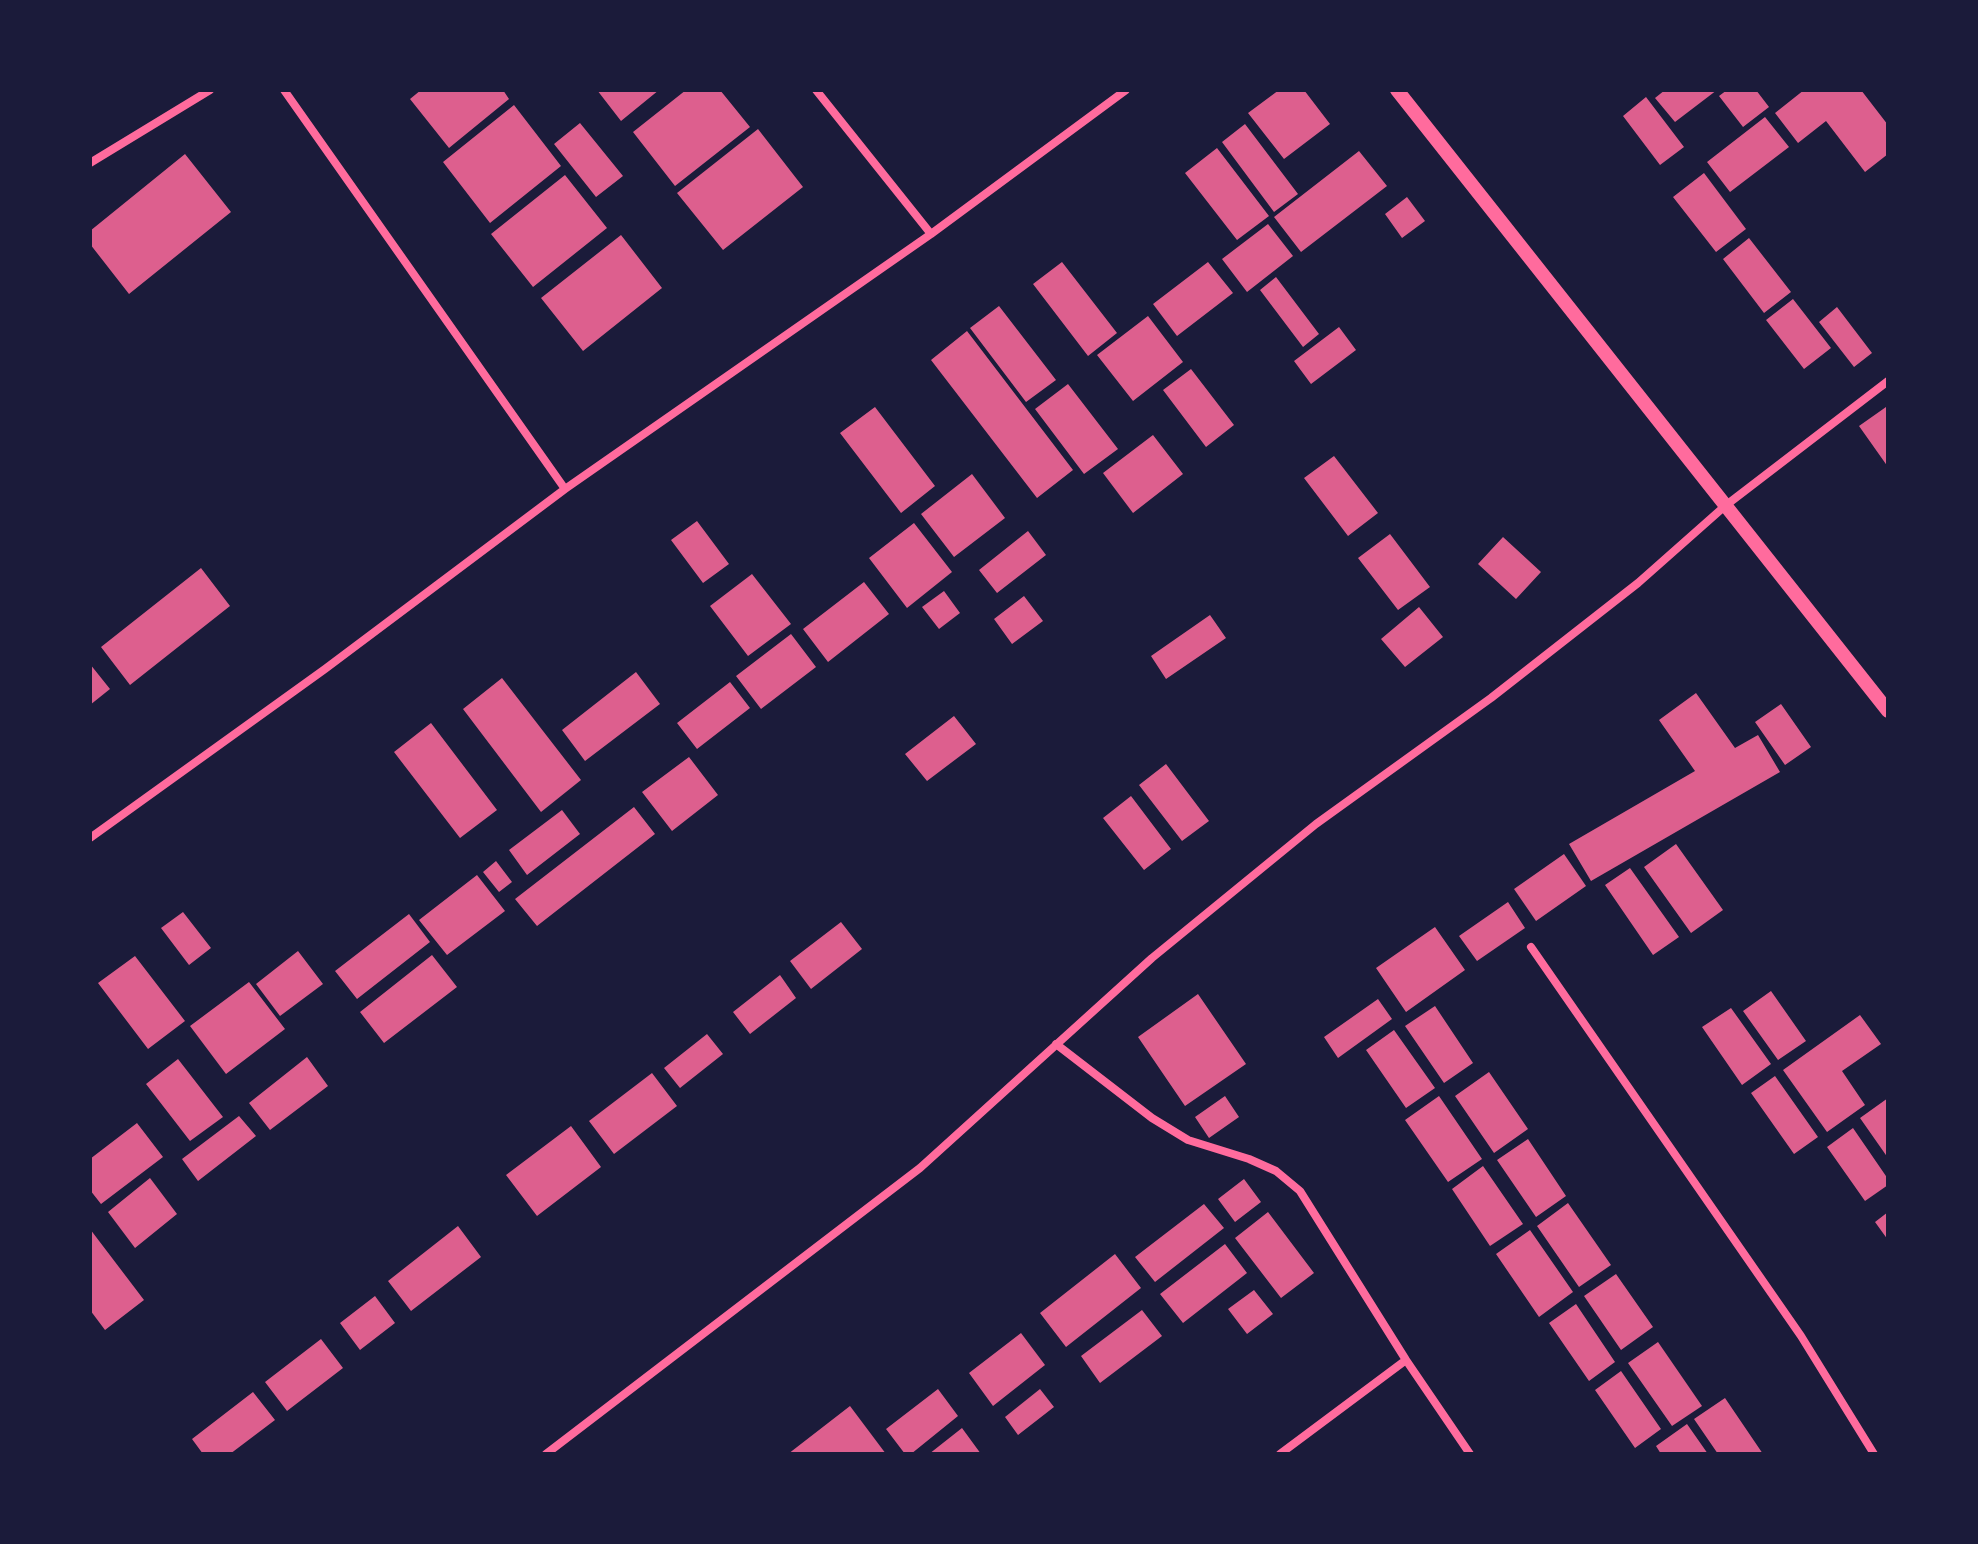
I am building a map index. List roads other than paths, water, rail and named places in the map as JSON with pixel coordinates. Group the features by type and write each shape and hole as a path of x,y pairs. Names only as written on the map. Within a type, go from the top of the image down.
{"street":[{"path":"90,163 210,90"},
{"path":"284,90 565,489"},
{"path":"816,90 931,234"},
{"path":"90,838 325,669 565,489 931,234 1126,90"},
{"path":"1397,90 1888,711"},
{"path":"546,1454 920,1168 1152,958 1316,824 1491,698 1638,583 1725,506 1888,381"},
{"path":"1531,947 1801,1336 1874,1454"},
{"path":"1056,1044 1152,1118 1188,1140 1276,1171 1300,1191 1406,1360 1470,1454"},
{"path":"1280,1454 1406,1360"}]}
